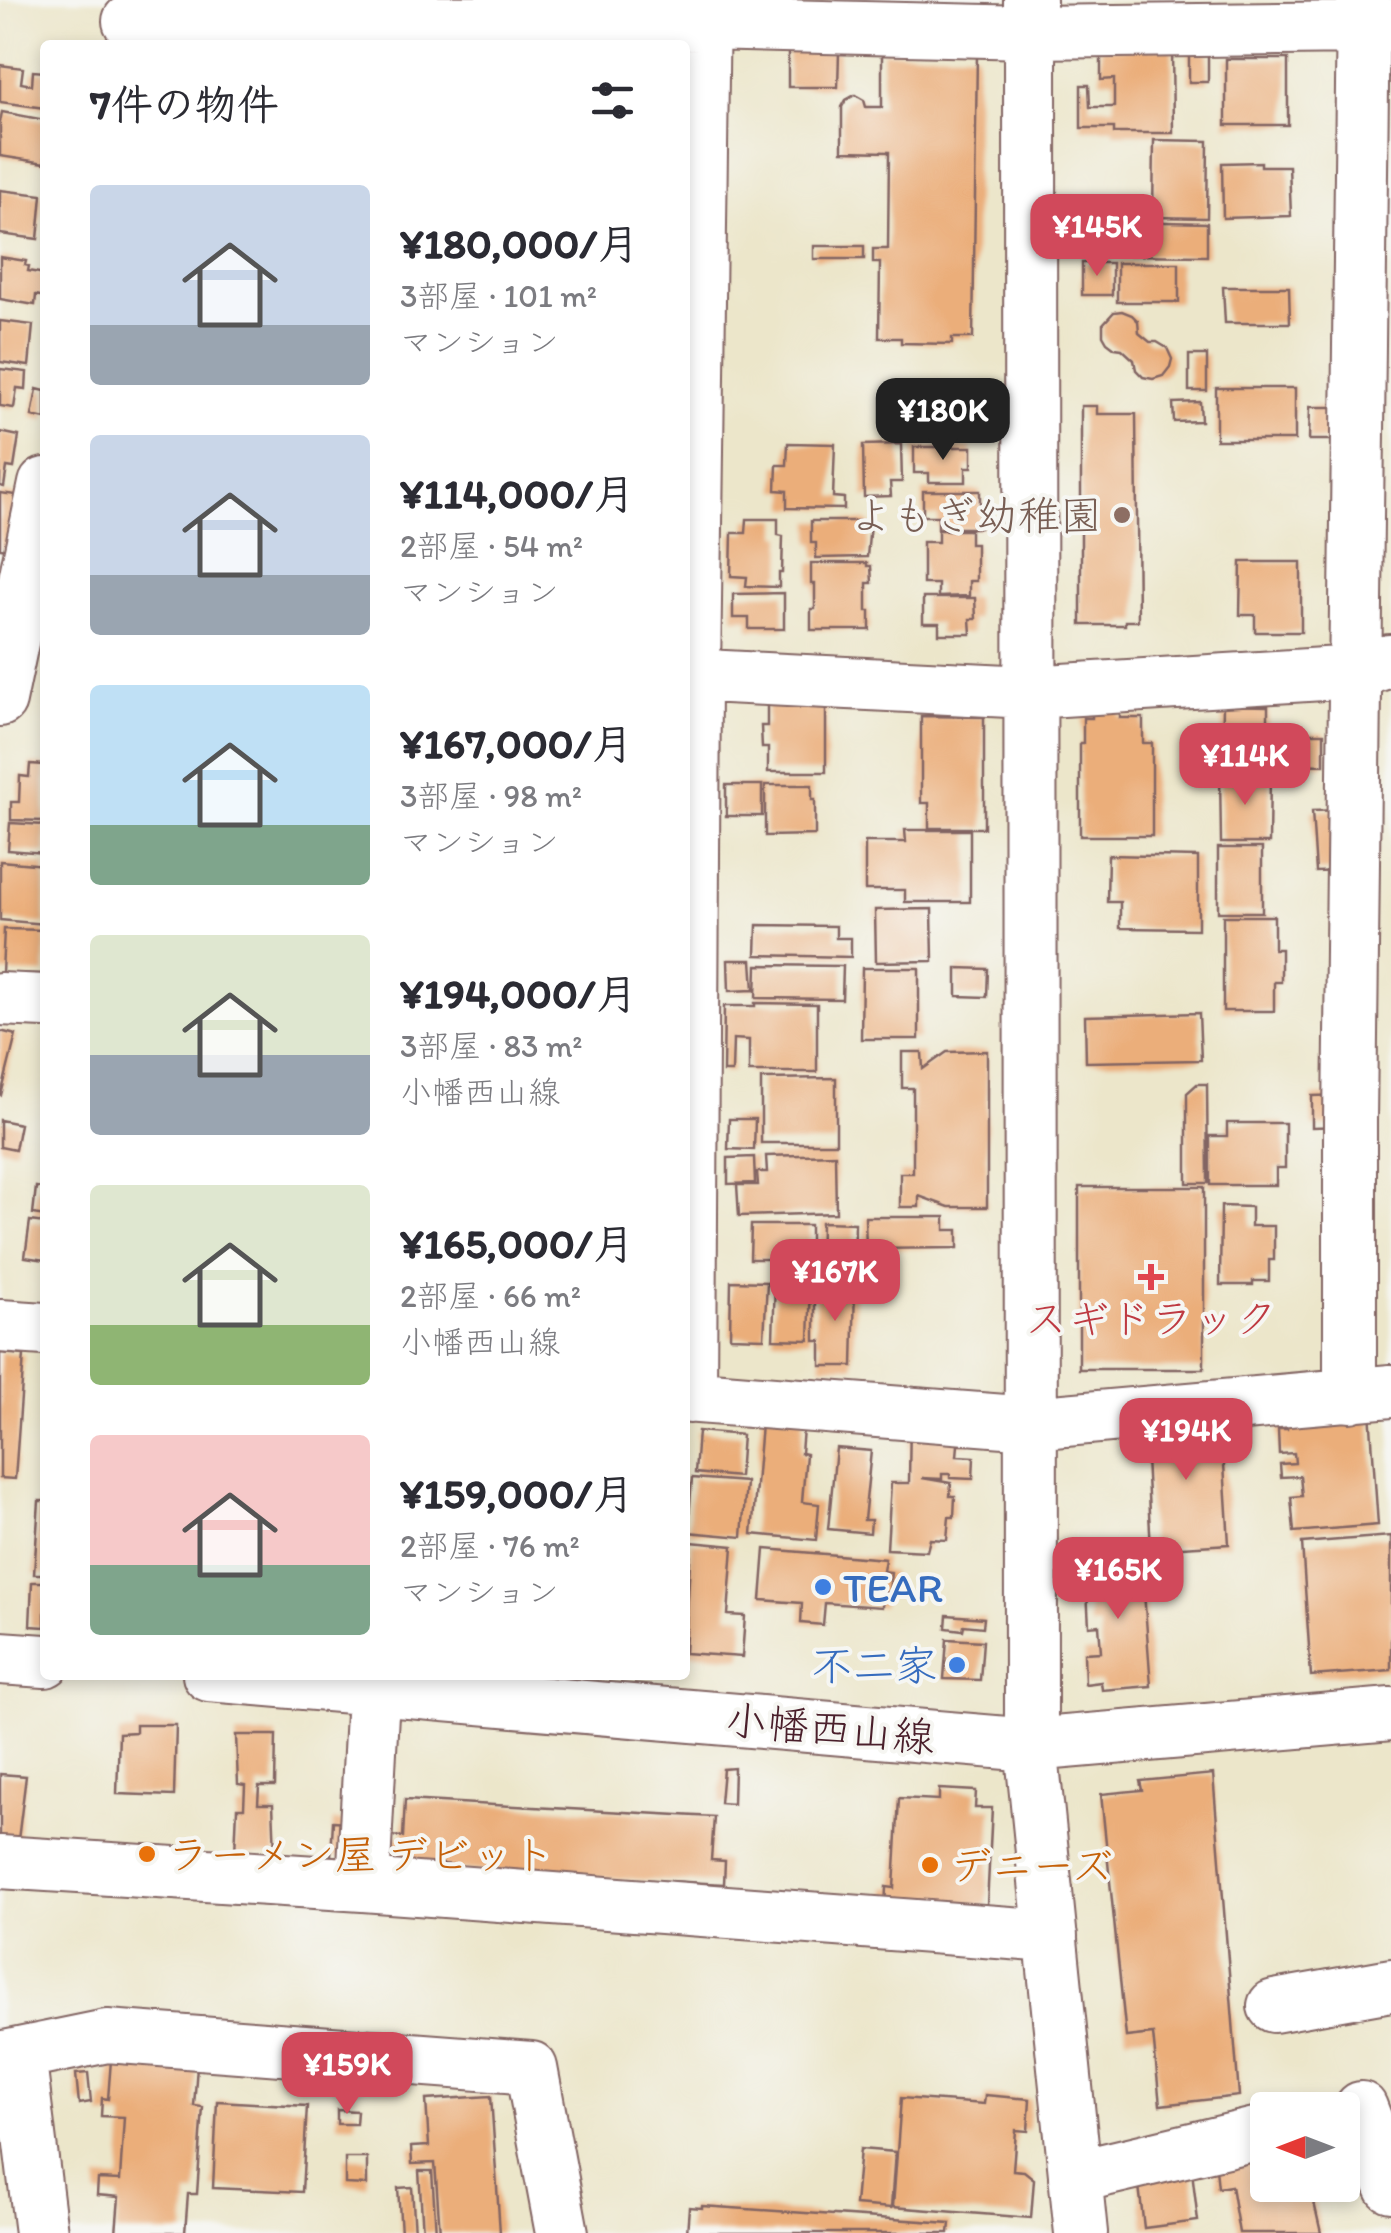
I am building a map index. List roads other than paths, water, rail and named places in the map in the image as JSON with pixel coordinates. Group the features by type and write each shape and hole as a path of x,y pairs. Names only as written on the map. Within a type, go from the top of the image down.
{"street":[{"path":"703,12 690,676 1030,692 1373,666"},
{"path":"128,22 409,22 703,12 1372,18 1373,666 1350,1122 1371,1394 1031,1423 690,1397"},
{"path":"1030,16 1031,1745 1081,2233"},
{"path":"0,700 40,508"},
{"path":"0,998 40,1001"},
{"path":"0,1326 40,1329"},
{"path":"0,1658 40,1662"},
{"name":"小幡西山線","path":"327,1680 1031,1745 1391,1714"},
{"path":"363,1885 374,1682"},
{"path":"0,1862 1051,1936"},
{"path":"1274,2006 1391,1985"},
{"path":"40,2233 10,2056 107,2036 531,2068 562,2233"},
{"path":"1365,2107 1391,2186"},
{"path":"1075,2177 1250,2135"}],"place":[{"name":"よもぎ幼稚園","path":"1122,515"},
{"name":"スギドラック","path":"1151,1277"},
{"name":"TEAR","path":"823,1587"},
{"name":"不二家","path":"957,1665"},
{"name":"ラーメン屋 デビット","path":"147,1854"},
{"name":"デニーズ","path":"930,1865"}]}
